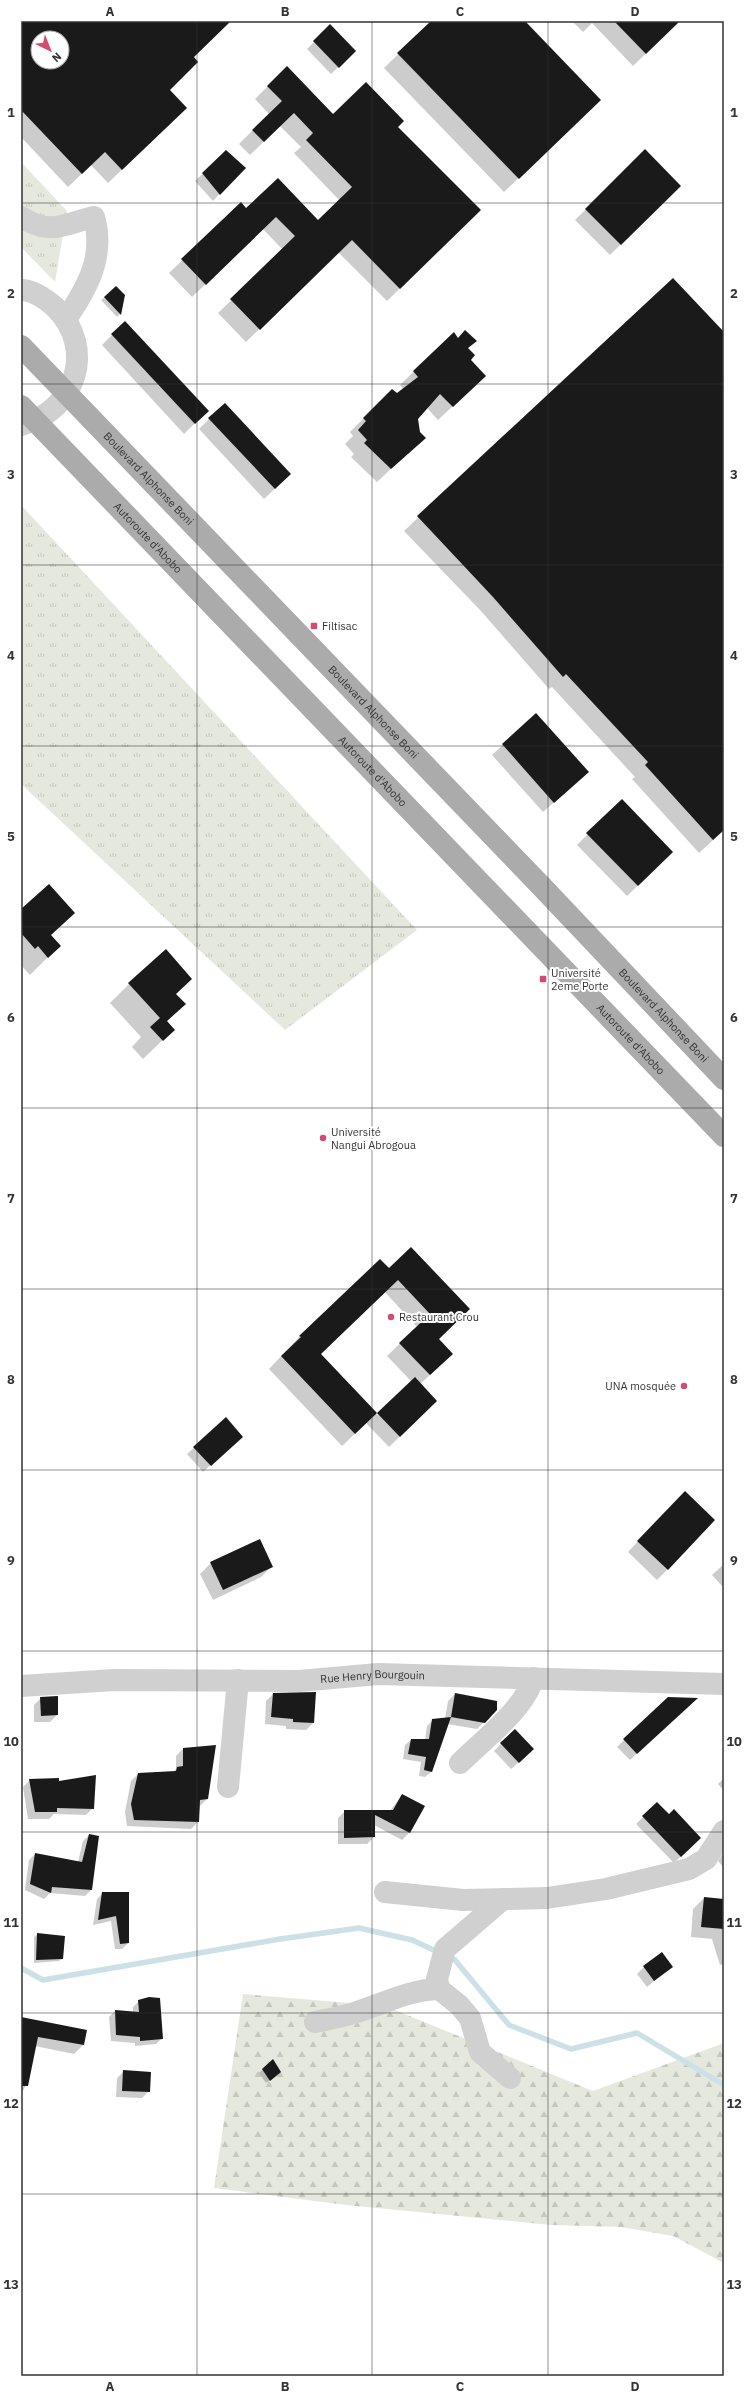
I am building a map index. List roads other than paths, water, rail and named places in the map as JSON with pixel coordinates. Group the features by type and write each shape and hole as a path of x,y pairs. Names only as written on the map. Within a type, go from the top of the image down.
{"main road":[{"name":"Boulevard Alphonse Boni","path":"21,346 68,393 724,1079"},
{"name":"Autoroute d'Abobo","path":"26,417 615,1021 724,1136"}],"street":[{"path":"21,217 36,226 55,229 94,217 98,232 97,256 92,275 66,319"},
{"path":"21,290 48,300 66,319 76,342 77,368 68,393 54,410 26,417"},
{"name":"Rue Henry Bourgouin","path":"21,1686 114,1680 299,1681 378,1674 724,1684"},
{"path":"460,1763 519,1705 530,1691 533,1678"},
{"path":"228,1787 238,1680"},
{"path":"385,1892 463,1900 547,1898 606,1889 689,1869 706,1859 724,1831"},
{"path":"438,1984 445,1949 503,1899"},
{"path":"315,2022 357,2012 438,1984"},
{"path":"438,1984 470,2018 480,2052 510,2078"}],"waterway":[{"path":"21,1968 43,1980 280,1939 359,1928 412,1940 440,1953"},
{"path":"448,1956 455,1960 509,2025 571,2049 637,2033 724,2085"}],"place":[{"name":"Filtisac","path":"314,626"},
{"name":"Université 2eme Porte","path":"543,979"},
{"name":"Université Nangui Abrogoua","path":"323,1138"},
{"name":"Restaurant Crou","path":"391,1317"},
{"name":"UNA mosquée","path":"684,1386"}]}
